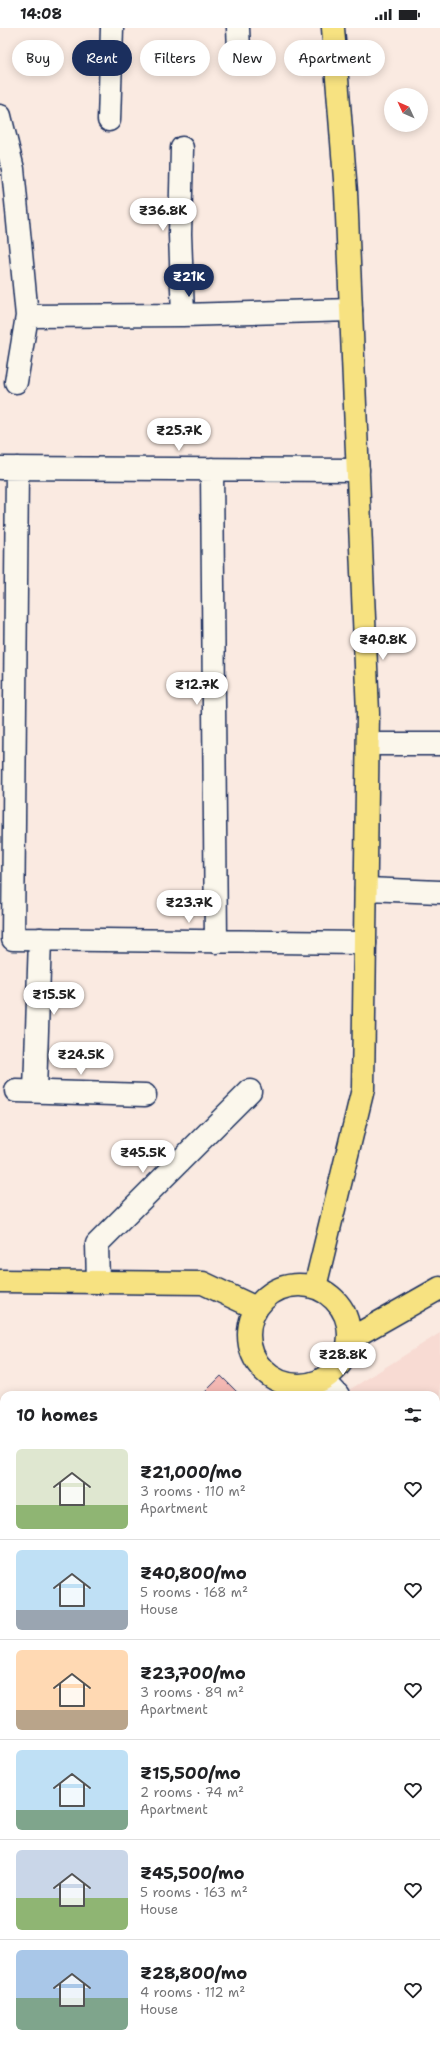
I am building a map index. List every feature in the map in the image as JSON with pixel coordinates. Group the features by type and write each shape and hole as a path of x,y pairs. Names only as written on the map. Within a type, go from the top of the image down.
{"main road":[{"path":"315,1287 363,1088 366,890 368,713 346,192 333,28"},
{"path":"0,1281 203,1283 256,1308"},
{"path":"299,1284 315,1287 330,1294 342,1307 348,1322 350,1339 345,1355 336,1369 323,1379 308,1385 288,1390 262,1370 253,1356 249,1335 250,1324 256,1308 267,1296 282,1287 299,1284"},
{"path":"350,1339 440,1288"}],"street":[{"path":"109,120 112,28"},
{"path":"0,116 13,169 28,316 16,382"},
{"path":"182,148 180,234 183,315"},
{"path":"28,316 183,315 350,310"},
{"path":"358,470 9,468 13,939 365,943"},
{"path":"212,469 216,942"},
{"path":"368,744 440,744"},
{"path":"366,890 440,892"},
{"path":"40,939 25,1091 145,1095"},
{"path":"98,1282 97,1244 250,1091"},
{"path":"323,1379 334,1391"}],"shaded area":[{"path":"440,1333 440,1391 347,1391"}],"building":[{"path":"221,1376 236,1391 206,1391"}]}
